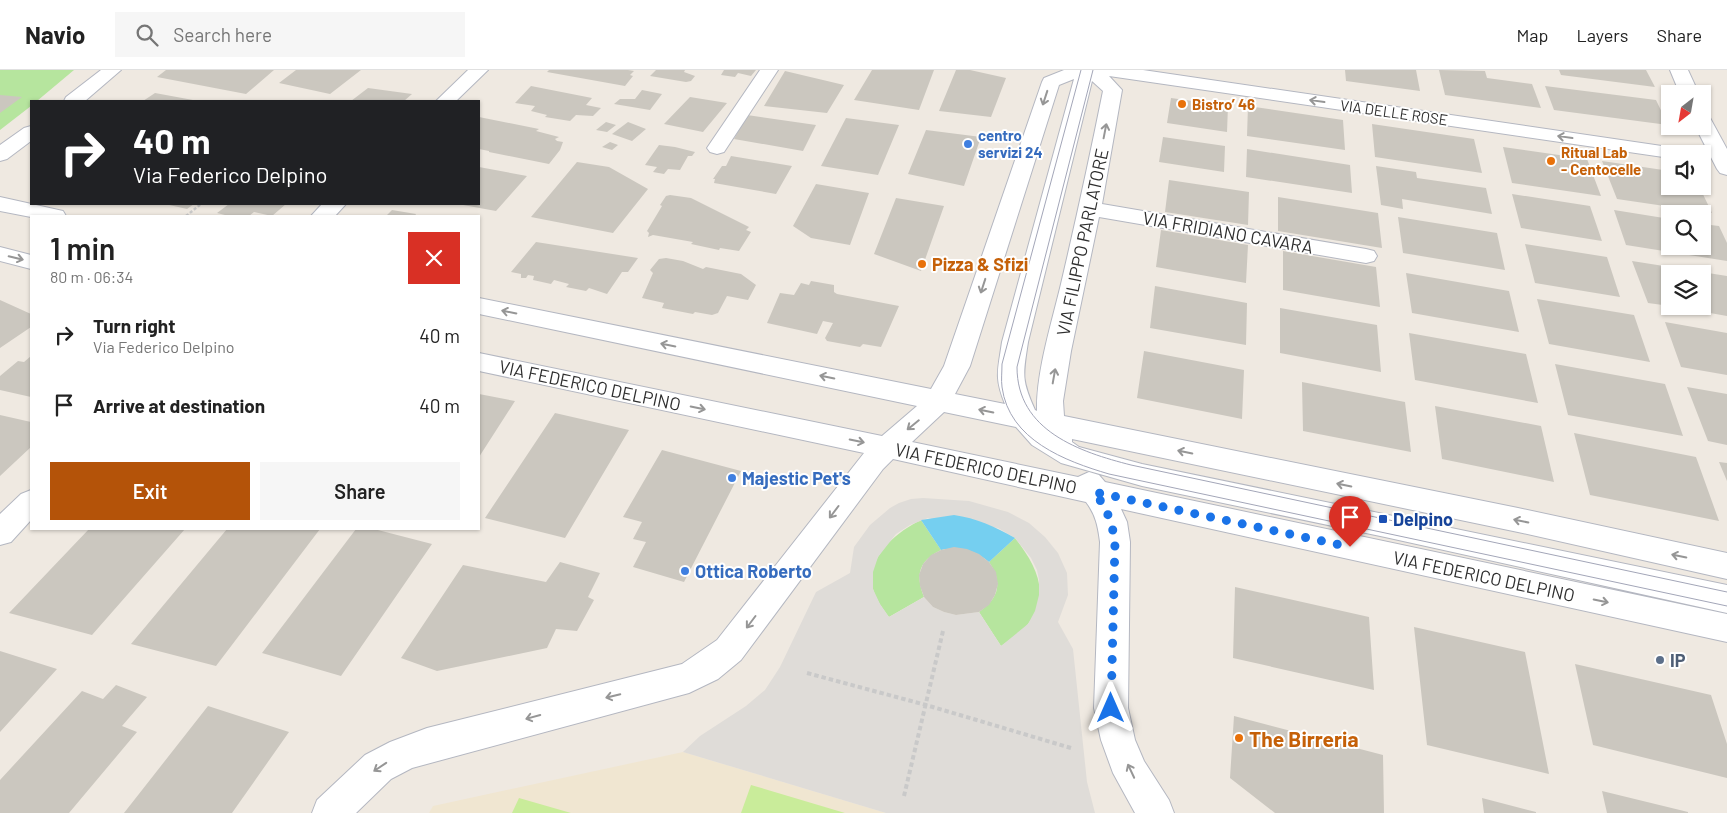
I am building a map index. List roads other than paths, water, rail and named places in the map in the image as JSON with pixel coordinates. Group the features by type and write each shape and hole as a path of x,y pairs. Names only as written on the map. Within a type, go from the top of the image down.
{"street":[{"path":"74,100 112,70"},
{"path":"446,100 479,70"},
{"path":"717,148 769,70"},
{"path":"330,813 378,767 402,754 427,745 689,678 719,660 742,634 855,484 886,447 927,412 938,400 957,366 1051,82 1080,70"},
{"name":"VIA FEDERICO DELPINO","path":"1086,70 1015,342 1010,377 1011,386 1038,422 1042,438 1071,455 1142,475 1385,524 1727,599"},
{"name":"VIA FILIPPO PARLATORE","path":"1038,422 1050,401 1058,351 1090,209 1113,90 1091,70"},
{"name":"VIA DELLE ROSE","path":"1105,70 1661,151"},
{"path":"1679,70 1686,85"},
{"path":"0,155 30,133"},
{"path":"1709,135 1720,161"},
{"path":"0,204 50,215"},
{"path":"323,215 334,205"},
{"name":"VIA FRIDIANO CAVARA","path":"1090,209 1366,256"},
{"path":"0,254 30,262"},
{"path":"480,306 1508,518 1727,566"},
{"name":"VIA FEDERICO DELPINO","path":"480,362 886,447 1727,628"},
{"path":"1071,455 1094,492 1105,505 1112,522 1115,542 1111,708 1118,740 1131,773 1156,813"},
{"path":"0,533 30,503"}],"water":[{"path":"954,515 986,524 1015,538 989,562 978,554 967,550 955,548 941,550 921,520"}],"tram line":[{"path":"1081,70 1002,364 1002,387 1007,405 1015,421 1027,434 1042,446 1058,455 1109,474 1727,606"},
{"path":"1093,70 1017,367 1020,389 1028,407 1040,423 1055,435 1073,445 1111,460 1131,465 1727,592"}],"place":[{"name":"Bistro’ 46","path":"1182,104"},
{"name":"centro servizi 24","path":"968,144"},
{"name":"Ritual Lab - Centocelle","path":"1551,161"},
{"name":"Pizza & Sfizi","path":"922,264"},
{"name":"Majestic Pet's","path":"732,478"},
{"name":"Delpino","path":"1383,519"},
{"name":"Ottica Roberto","path":"685,571"},
{"name":"IP","path":"1660,660"},
{"name":"The Birreria","path":"1239,738"}]}
